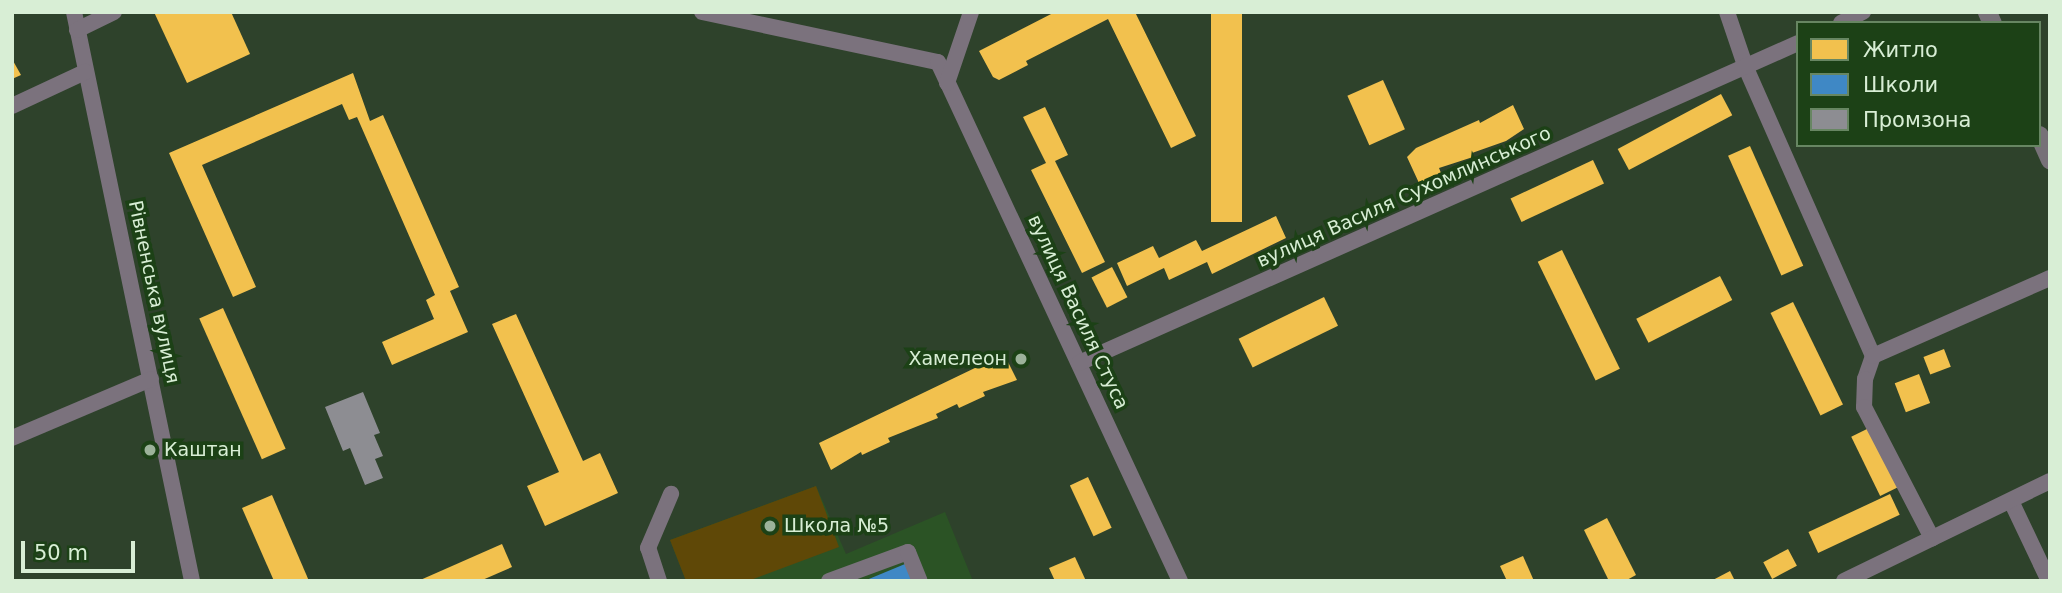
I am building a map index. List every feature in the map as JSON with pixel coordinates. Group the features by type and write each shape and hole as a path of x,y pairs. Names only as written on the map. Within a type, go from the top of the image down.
{"main road":[{"path":"2041,140 2050,160"}],"street":[{"name":"Рівненська вулиця","path":"74,12 192,581"},
{"path":"77,30 114,12"},
{"name":"вулиця Василя Стуса","path":"702,12 937,62 1180,581"},
{"path":"947,83 971,12"},
{"path":"1727,12 1746,68 1873,356"},
{"path":"1845,21 1863,12"},
{"name":"вулиця Василя Сухомлинського","path":"1079,363 1796,44"},
{"path":"12,106 85,72"},
{"path":"1932,538 1864,407 1864,379 1873,356 2050,278"},
{"path":"12,438 151,379"},
{"path":"1844,581 1868,575 1932,538 2050,481"},
{"path":"659,581 649,548 671,494"},
{"path":"2011,500 2049,581"},
{"path":"829,581 908,552 920,581"}],"shaded area":[{"name":"Школа №5","path":"816,486 846,554 945,512 973,581 686,581 670,540"},
{"path":"816,486 839,547 748,581 686,581 670,540"}],"building: Житло":[{"path":"154,12 231,12 250,54 187,83"},
{"path":"1055,12 1135,12 1196,136 1171,148 1108,19 1026,61 1028,65 999,80 993,77 979,51"},
{"path":"1211,12 1242,12 1242,222 1211,222"},
{"path":"12,59 21,75 12,79"},
{"path":"353,73 370,121 383,115 459,287 450,291 468,332 392,365 382,342 434,319 426,300 435,295 357,117 349,120 342,104 202,165 256,287 233,297 169,153"},
{"path":"1383,80 1405,129 1369,145 1347,96"},
{"path":"1721,94 1732,115 1629,170 1618,149"},
{"path":"1513,105 1524,129 1506,141 1472,153 1473,157 1439,168 1441,173 1419,183 1407,157 1416,148 1479,120 1480,123"},
{"path":"1045,107 1068,155 1055,161 1105,262 1082,273 1031,170 1046,163 1023,117"},
{"path":"1750,146 1803,266 1781,275 1728,156"},
{"path":"1593,160 1604,184 1522,222 1511,198"},
{"path":"1276,216 1286,238 1212,274 1207,262 1169,280 1164,268 1127,286 1117,263 1153,246 1159,258 1196,240 1202,251"},
{"path":"1562,250 1620,369 1596,380 1538,262"},
{"path":"1112,267 1127,297 1107,308 1092,277"},
{"path":"1720,276 1732,300 1649,343 1636,319"},
{"path":"1324,297 1338,326 1253,367 1239,339"},
{"path":"1793,302 1843,404 1821,415 1771,313"},
{"path":"223,308 286,449 262,459 199,319"},
{"path":"516,314 583,461 600,453 618,493 545,526 527,486 559,472 492,324"},
{"path":"1944,349 1951,367 1930,375 1923,357"},
{"path":"1004,354 1017,380 983,392 985,396 959,408 957,404 936,414 938,418 888,438 890,442 862,455 861,452 831,470 819,443"},
{"path":"1919,374 1930,403 1906,412 1895,383"},
{"path":"1871,427 1900,486 1880,496 1851,437"},
{"path":"1088,477 1112,528 1094,536 1070,485"},
{"path":"1890,494 1900,515 1818,553 1808,532"},
{"path":"272,495 309,581 274,581 242,508"},
{"path":"1607,518 1636,575 1625,581 1609,581 1584,530"},
{"path":"502,544 512,567 480,581 418,581"},
{"path":"1788,549 1797,566 1772,579 1763,562"},
{"path":"1523,556 1534,581 1507,581 1500,566"},
{"path":"1075,557 1086,581 1055,581 1049,568"},
{"path":"1730,571 1735,581 1711,581"}],"building: Школи":[{"path":"905,564 912,581 864,581"}],"building: Промзона":[{"path":"363,392 380,433 374,435 383,456 375,459 383,478 365,485 350,448 343,451 325,407"}],"place":[{"name":"Хамелеон","path":"1021,359"},
{"name":"Каштан","path":"150,450"},
{"name":"Школа №5","path":"770,526"}]}
